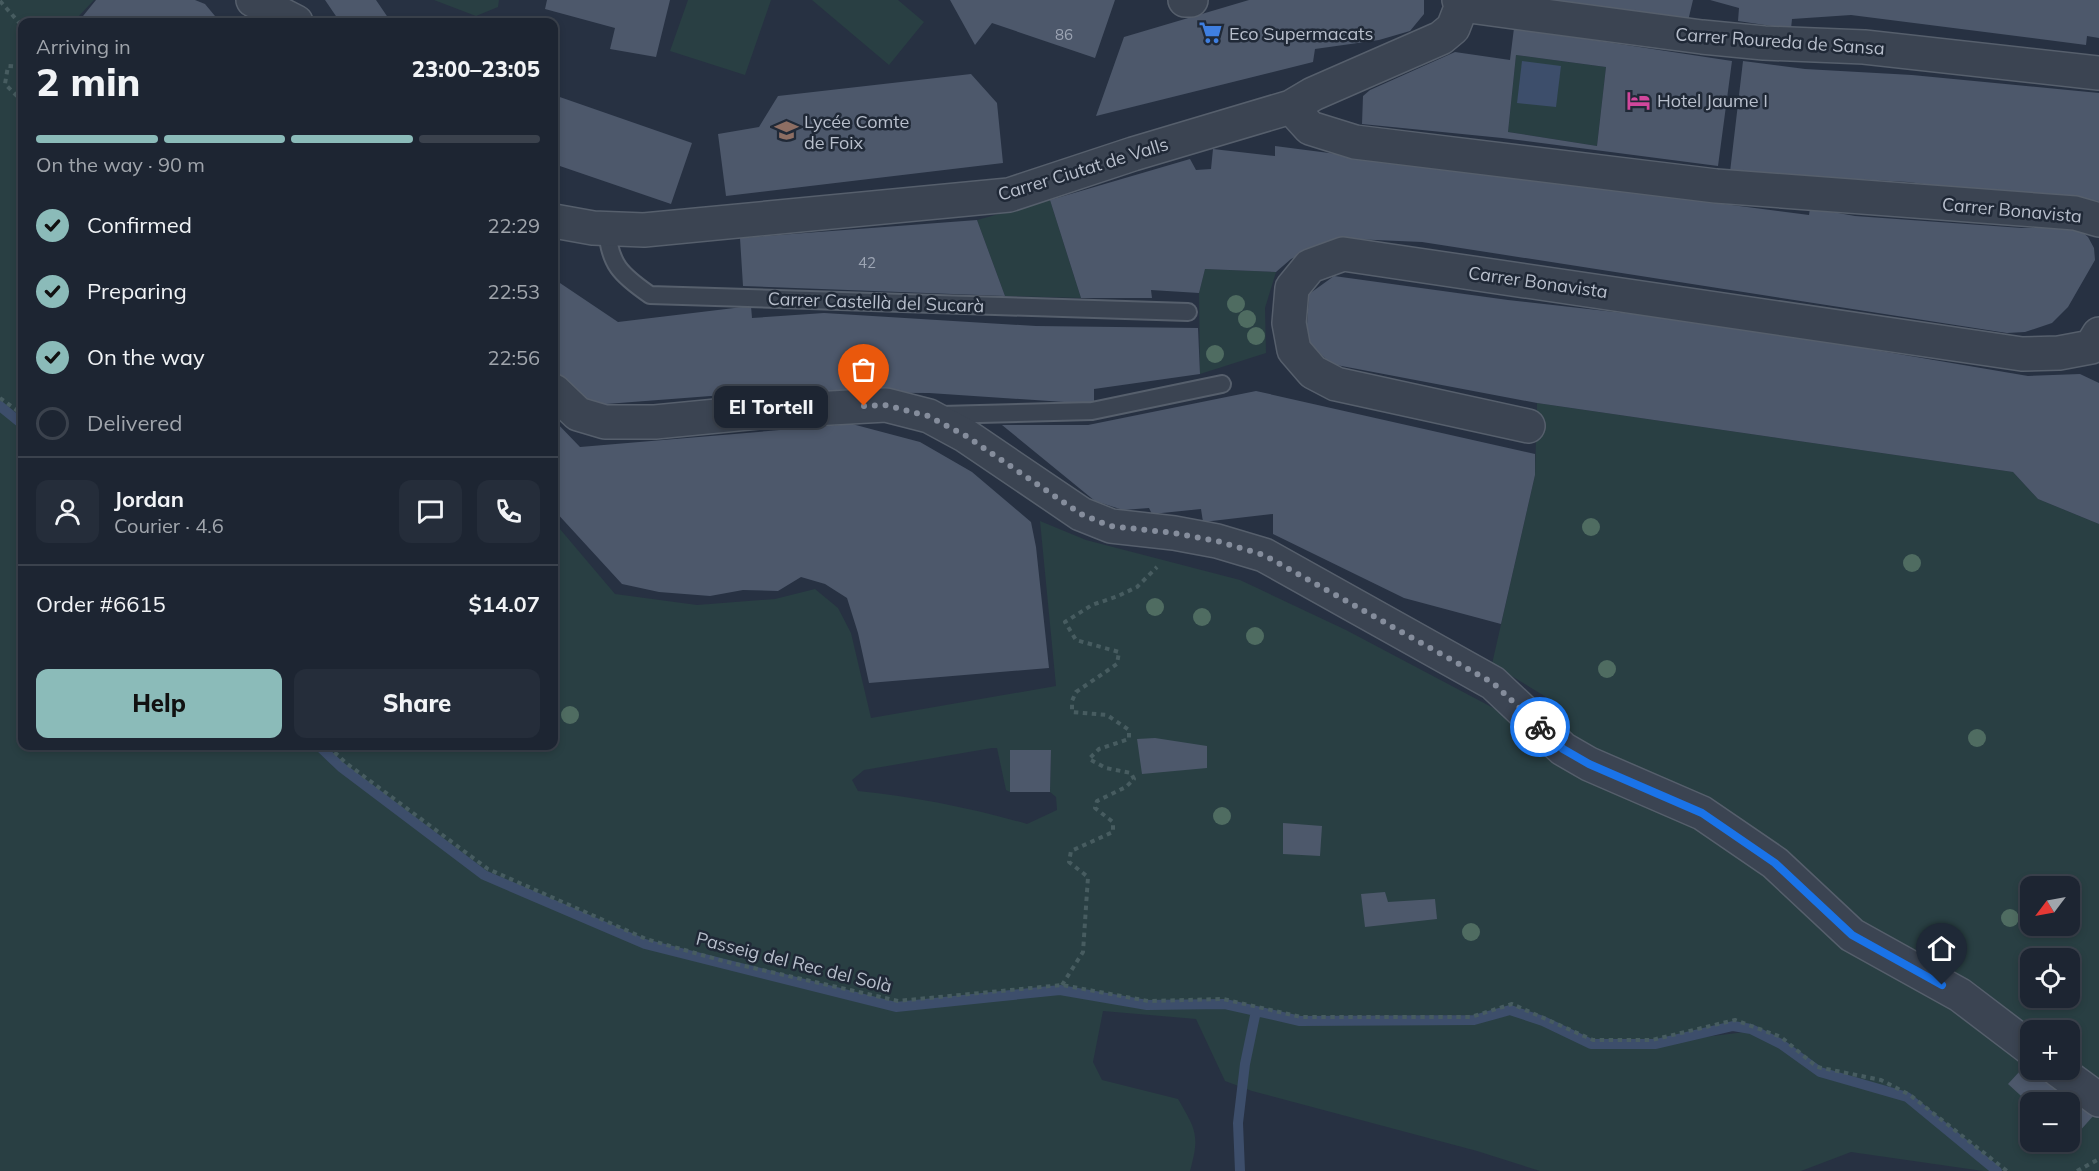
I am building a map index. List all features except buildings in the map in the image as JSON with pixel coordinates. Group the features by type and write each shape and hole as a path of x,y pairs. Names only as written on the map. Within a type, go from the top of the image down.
{"street":[{"path":"1185,0 1191,0"},
{"name":"Carrer Roureda de Sansa","path":"1460,3 1722,39 1864,47 2099,73"},
{"name":"Carrer Ciutat de Valls","path":"558,222 593,228 644,230 1009,195 1133,154 1291,107 1313,94 1355,78 1441,38 1453,28 1460,3"},
{"path":"262,7 287,18"},
{"name":"Carrer Bonavista","path":"1291,107 1310,128 1355,142 1716,186 2075,213 2099,220"},
{"name":"Carrer Bonavista","path":"1528,426 1336,384 1312,372 1294,350 1289,323 1292,288 1310,266 1343,254 2022,354 2059,353 2096,344"},
{"path":"558,396 578,414 605,422 655,422 758,412 885,405 928,416 966,436 1081,514 1110,526 1174,533 1217,541 1264,555 1493,683 1563,749 1589,764 1702,813 1775,863 1852,935 1960,995 2020,1041"},
{"path":"2072,1080 2099,1100"}],"lane":[{"name":"Carrer Castellà del Sucarà","path":"606,228 613,260 624,277 650,295 1188,312"},
{"path":"928,416 1092,411 1222,384"}],"path":[{"path":"0,0 18,21"},
{"path":"18,67 8,66 5,84 18,97"},
{"path":"0,398 18,411"},
{"path":"1062,985 1083,952 1088,877 1069,862 1071,851 1113,832 1113,822 1095,808 1097,801 1126,787 1134,779 1131,772 1106,768 1089,759 1099,749 1129,739 1129,730 1107,715 1072,712 1072,701 1076,692 1117,664 1119,652 1076,640 1065,622 1092,605 1137,587 1161,564 1174,533"},
{"name":"Passeig del Rec del Solà","path":"332,750 346,763 488,869 646,939 723,961 898,1001 1062,985 1148,1001 1222,999 1301,1017 1471,1017 1512,1004 1593,1040 1652,1040 1735,1020 1781,1037 1817,1067 1881,1080 1910,1095 2005,1170"},
{"path":"2077,1171 2099,1160"}],"green space":[{"path":"0,0 94,0 78,18 18,18 18,750 558,750 558,527 615,594 697,605 775,599 815,589 838,608 851,633 871,718 1056,686 1040,521 1086,540 1240,580 1346,630 1533,729 1554,702 1492,664 1535,475 1537,403 2013,472 2038,499 2099,524 2099,1171 1983,1171 1851,1152 1801,1171 1540,1171 1477,1151 1252,1091 1225,1081 1196,1019 1103,1011 1093,1062 1102,1080 1178,1099 1192,1126 1195,1149 1190,1171 0,1171","holes":["997,748 1006,790 1010,792 1010,750 1051,750 1050,792 1056,797 1057,810 1027,824 943,804 858,791 852,780 864,770","1733,1026 1753,1031 1665,1042"]},
{"path":"434,0 499,0 498,7 476,16"},
{"path":"688,0 771,0 745,75 670,51"},
{"path":"812,0 898,0 924,22 889,65"},
{"path":"1516,55 1606,67 1597,146 1508,132"},
{"path":"1050,200 1081,298 1005,296 977,220"},
{"path":"1205,269 1276,272 1265,308 1266,353 1200,374 1199,293"}],"water":[{"path":"1522,61 1561,66 1556,107 1517,103"}],"waterway":[{"path":"0,406 18,421"},
{"path":"323,750 341,767 484,875 645,944 896,1007 1060,990 1147,1005 1225,1004 1300,1021 1474,1020 1510,1010 1543,1021 1591,1044 1656,1044 1733,1026 1751,1029 1781,1044 1820,1072 1907,1097 1997,1171"},
{"path":"1240,1171 1238,1123 1245,1064 1256,1011"}],"way so far":[{"path":"864,406 885,405 928,416 966,436 1081,514 1110,526 1174,533 1217,541 1264,555 1493,683 1517,703 1540,727"}],"place":[{"name":"Eco Supermacats","path":"1211,33"},
{"name":"Hotel Jaume I","path":"1639,100"},
{"name":"Lycée Comte de Foix","path":"786,131"},
{"name":"El Tortell","path":"864,406"}],"route":[{"path":"1540,727 1563,749 1589,764 1702,813 1775,863 1852,935 1942,985"}]}
